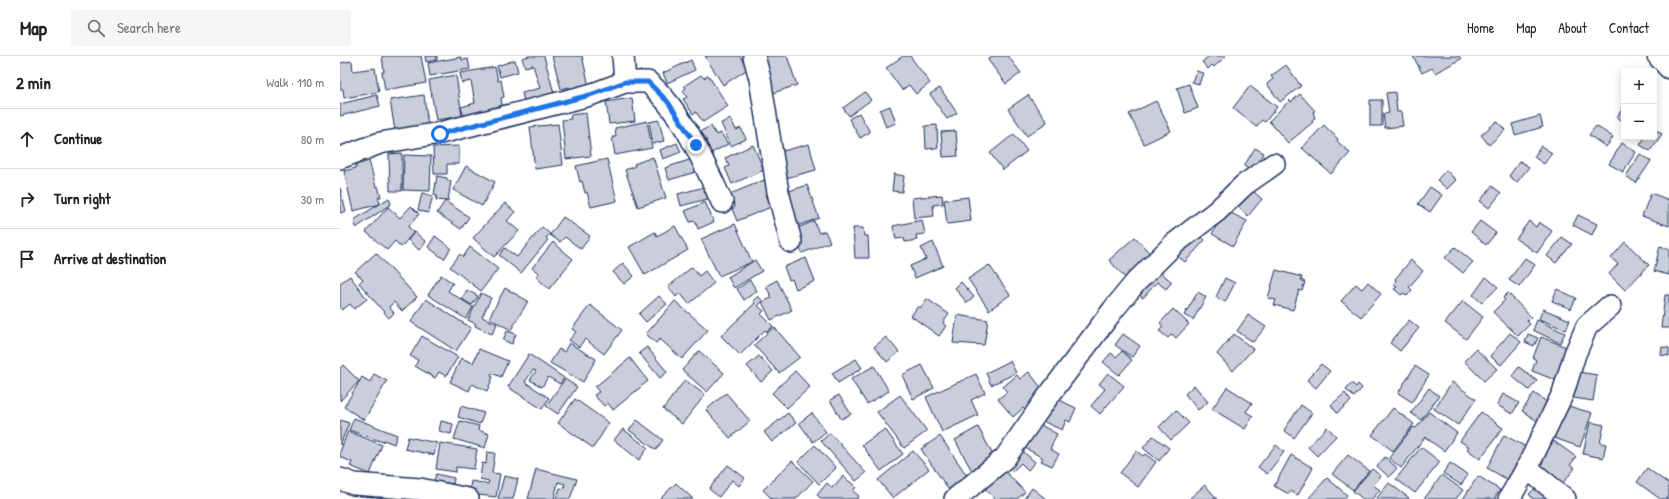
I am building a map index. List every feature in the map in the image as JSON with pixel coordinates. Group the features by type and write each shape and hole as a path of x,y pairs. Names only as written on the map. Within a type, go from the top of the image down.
{"street":[{"path":"623,56 625,82"},
{"path":"754,56 760,79 778,192 791,242"},
{"path":"1658,56 1669,68"},
{"path":"340,158 380,143 440,134 590,95 625,82 648,82 668,102 696,145 722,202"},
{"path":"955,499 1005,458 1048,396 1136,282 1174,244 1217,211 1244,185 1274,164"},
{"path":"1509,499 1527,468 1563,393 1575,354 1586,326 1610,306"},
{"path":"1527,468 1565,499"},
{"path":"340,479 354,484 420,489 468,499"}],"building":[{"path":"382,56 421,56 426,83 385,90 382,72 384,72"},
{"path":"425,56 437,56 437,60 426,62"},
{"path":"529,56 544,56 555,97 525,105 522,93 540,88 533,65 525,67 522,58"},
{"path":"552,56 582,56 589,86 570,91 569,87 561,89"},
{"path":"705,56 740,56 748,69 723,85"},
{"path":"763,56 787,56 797,85 770,94"},
{"path":"903,56 910,56 930,83 916,94 909,85 902,90 886,68"},
{"path":"992,56 1008,56 1021,73 1006,84 988,60"},
{"path":"1209,56 1226,56 1214,67 1212,65 1208,69 1202,62"},
{"path":"1413,56 1459,56 1461,59 1435,73 1432,68 1422,73"},
{"path":"461,57 462,60 468,59 470,69 430,76 428,63"},
{"path":"515,60 518,72 500,77 497,66"},
{"path":"691,60 695,70 667,83 663,73"},
{"path":"352,61 353,71 375,68 379,92 344,98 343,89 340,89 340,63"},
{"path":"1286,65 1301,86 1280,102 1267,84 1273,79 1271,76"},
{"path":"495,67 498,81 501,80 504,97 501,98 503,110 464,118 461,107 475,103 471,81 462,83 460,73"},
{"path":"1196,71 1203,73 1199,84 1192,82"},
{"path":"456,75 462,116 436,120 429,80"},
{"path":"701,75 704,78 708,75 728,106 703,122 696,112 693,114 683,99 687,97 683,91 686,88 684,86"},
{"path":"1189,84 1198,108 1185,113 1177,88"},
{"path":"1250,86 1277,107 1265,122 1262,120 1256,127 1233,108"},
{"path":"940,88 957,113 947,119 930,94"},
{"path":"865,92 871,100 849,116 843,108"},
{"path":"1395,92 1397,112 1401,112 1403,126 1385,128 1383,114 1389,113 1386,93"},
{"path":"1300,94 1315,111 1313,112 1315,118 1312,120 1313,122 1288,143 1269,121 1290,100 1291,102"},
{"path":"377,95 380,106 340,116 340,104"},
{"path":"424,95 428,126 395,131 390,100"},
{"path":"1028,95 1047,122 1027,136 1008,109"},
{"path":"632,98 635,121 609,124 606,102"},
{"path":"1370,100 1382,100 1382,126 1370,126"},
{"path":"1156,101 1171,131 1144,144 1129,114"},
{"path":"890,106 896,123 886,127 880,110"},
{"path":"1621,111 1621,120 1617,117"},
{"path":"586,113 591,156 566,159 562,120 571,119 570,115"},
{"path":"859,113 870,132 860,138 849,119"},
{"path":"1540,116 1543,127 1515,135 1512,124"},
{"path":"731,119 736,130 741,128 746,139 731,146 721,123"},
{"path":"659,120 664,141 653,144 649,122"},
{"path":"647,121 652,148 615,155 612,137 616,137 615,128"},
{"path":"1497,121 1505,130 1489,145 1481,135"},
{"path":"558,124 563,165 535,169 530,127"},
{"path":"937,125 938,148 926,149 925,126"},
{"path":"1324,125 1338,139 1337,141 1350,153 1331,174 1302,148"},
{"path":"711,126 716,135 721,133 728,144 708,155 701,144 707,141 701,131"},
{"path":"1596,126 1613,137 1606,147 1589,135"},
{"path":"956,131 958,156 943,157 941,132"},
{"path":"1657,131 1662,134 1650,151 1640,145 1643,140 1657,140"},
{"path":"1014,134 1027,151 1003,170 990,153"},
{"path":"677,143 681,152 663,159 660,150"},
{"path":"1622,143 1636,152 1623,172 1609,164"},
{"path":"809,144 816,170 786,178 779,152"},
{"path":"753,145 764,170 732,184 725,168 729,166 725,158"},
{"path":"459,146 459,164 447,164 447,174 434,174 433,147"},
{"path":"1541,146 1552,153 1544,164 1534,157"},
{"path":"1255,148 1264,153 1254,172 1244,166"},
{"path":"402,153 402,191 390,191 389,154"},
{"path":"1640,154 1651,161 1636,183 1626,176"},
{"path":"404,155 431,156 430,191 403,190"},
{"path":"653,157 666,198 638,207 625,170 635,166 634,164"},
{"path":"695,158 699,171 669,180 665,168"},
{"path":"607,159 617,201 591,207 587,192 585,193 582,181 580,182 576,166"},
{"path":"369,161 376,187 378,186 381,197 378,197 380,204 353,211 344,171 356,168 356,165"},
{"path":"1520,161 1529,167 1517,182 1509,176"},
{"path":"466,166 495,182 482,206 453,190"},
{"path":"1446,170 1456,180 1447,189 1437,180"},
{"path":"894,174 904,176 902,192 892,191"},
{"path":"437,176 447,178 447,181 451,181 448,201 436,200 437,195 434,195"},
{"path":"767,179 772,193 766,195 771,207 737,221 732,209 735,207 730,194"},
{"path":"807,185 819,218 794,227 780,194"},
{"path":"708,186 711,198 681,206 678,194"},
{"path":"1247,186 1262,199 1248,216 1232,202"},
{"path":"1492,186 1501,193 1489,208 1480,201"},
{"path":"1430,187 1442,195 1430,212 1418,204"},
{"path":"340,188 346,211 340,213"},
{"path":"422,193 433,196 428,213 418,210"},
{"path":"1651,193 1669,200 1669,226 1642,216"},
{"path":"942,195 943,204 933,205 934,216 914,218 912,198"},
{"path":"968,197 971,221 947,224 944,200"},
{"path":"389,198 391,204 356,228 354,220"},
{"path":"445,201 469,217 461,229 437,213"},
{"path":"705,202 714,222 698,229 695,221 690,222 685,211"},
{"path":"505,203 515,212 507,221 519,231 494,257 473,238"},
{"path":"411,206 419,214 408,227 414,232 401,247 395,241 387,250 366,232 388,207 400,218"},
{"path":"1225,210 1247,221 1233,246 1212,234"},
{"path":"1578,215 1597,224 1592,235 1573,225"},
{"path":"563,217 590,236 581,249 565,237 560,242 550,235"},
{"path":"922,220 925,234 916,235 917,240 905,242 904,238 896,239 893,226"},
{"path":"814,221 819,233 825,231 830,242 802,253 793,230"},
{"path":"1480,221 1496,233 1486,245 1471,232"},
{"path":"1529,221 1536,227 1539,222 1552,231 1537,253 1516,239"},
{"path":"735,224 752,262 719,276 701,239"},
{"path":"675,226 688,250 645,275 629,247 655,232 657,236"},
{"path":"542,227 550,234 546,238 548,240 521,273 499,255 505,248 517,257"},
{"path":"853,228 863,228 864,236 868,236 869,258 855,258"},
{"path":"415,232 426,242 419,250 408,240"},
{"path":"1197,232 1205,240 1185,262 1176,255"},
{"path":"435,236 451,248 444,259 428,247"},
{"path":"1135,237 1154,258 1128,281 1109,260"},
{"path":"1562,237 1572,244 1556,263 1547,256"},
{"path":"553,242 573,259 549,289 536,277 539,273 532,268"},
{"path":"933,242 943,266 915,278 910,266 926,259 921,248"},
{"path":"1625,242 1649,265 1625,290 1609,274 1618,264 1611,258"},
{"path":"1660,246 1669,249 1669,275 1654,271"},
{"path":"470,247 498,269 481,291 450,267 460,254 463,257"},
{"path":"1455,247 1473,262 1463,273 1445,258"},
{"path":"376,253 417,297 402,311 394,302 389,307 394,313 389,318 359,283 363,279 355,272"},
{"path":"806,258 815,281 796,289 792,279 789,280 784,267"},
{"path":"1525,258 1535,265 1519,287 1509,280"},
{"path":"755,260 762,271 734,288 728,277"},
{"path":"1411,260 1423,271 1409,287 1412,290 1407,296 1404,293 1401,295 1394,289 1397,287 1393,284 1396,281 1395,279"},
{"path":"623,263 634,276 624,284 613,272"},
{"path":"989,265 1010,295 989,310 968,279"},
{"path":"692,267 699,276 705,271 714,283 689,304 680,293 676,297 668,287"},
{"path":"1154,267 1172,282 1166,289 1157,282 1143,298 1134,290"},
{"path":"1276,270 1302,277 1301,280 1305,282 1302,291 1299,290 1293,310 1274,305 1276,300 1268,298"},
{"path":"441,275 453,283 448,291 473,307 466,319 428,295"},
{"path":"350,276 367,299 354,309 350,304 342,310 340,307 340,283"},
{"path":"1486,277 1498,287 1482,303 1473,295"},
{"path":"1225,278 1235,283 1225,302 1216,297"},
{"path":"750,280 757,291 744,300 737,289"},
{"path":"777,280 792,310 771,320 762,302 772,298 766,286"},
{"path":"961,282 974,297 967,303 955,288"},
{"path":"1368,282 1381,294 1361,317 1341,301 1356,284 1362,289"},
{"path":"505,288 528,301 511,330 489,318"},
{"path":"1557,289 1576,298 1571,309 1552,301"},
{"path":"467,290 478,296 472,305 462,299"},
{"path":"1198,292 1206,297 1193,320 1184,315"},
{"path":"481,293 491,298 482,317 497,324 492,334 475,326 476,324 468,320"},
{"path":"1508,293 1531,317 1527,321 1530,324 1518,336 1493,312 1505,300 1503,298"},
{"path":"1665,295 1669,295 1669,328 1661,328"},
{"path":"659,296 667,304 646,322 639,314"},
{"path":"758,296 763,301 758,306 764,311 761,314 773,326 767,332 765,330 740,355 721,336 755,303 753,301"},
{"path":"426,299 471,328 456,351 411,322"},
{"path":"927,299 949,314 943,323 946,326 939,336 911,316 918,306 920,308"},
{"path":"675,301 708,330 682,359 660,339 656,343 646,334"},
{"path":"1463,301 1483,317 1466,339 1445,323"},
{"path":"590,305 622,330 604,354 585,339 579,347 569,340 576,332 572,329"},
{"path":"1173,309 1189,324 1176,338 1172,334 1168,338 1159,331 1163,327 1160,323"},
{"path":"1543,309 1570,320 1566,330 1539,319"},
{"path":"957,315 988,320 984,345 953,343"},
{"path":"1248,315 1266,327 1253,342 1237,331"},
{"path":"1409,320 1419,328 1400,351 1390,343"},
{"path":"1537,320 1565,333 1560,343 1533,330"},
{"path":"774,327 800,357 779,373 754,345"},
{"path":"507,331 516,334 512,344 503,340"},
{"path":"1510,333 1521,342 1501,365 1490,356"},
{"path":"1123,334 1140,346 1132,357 1115,345"},
{"path":"1234,334 1253,349 1233,371 1217,354"},
{"path":"1528,334 1538,338 1534,346 1525,342"},
{"path":"422,336 458,357 446,376 439,372 435,378 415,366 418,360 410,356"},
{"path":"886,337 899,352 887,362 874,347"},
{"path":"1541,337 1571,349 1558,381 1532,371 1536,360 1533,358"},
{"path":"569,343 596,359 583,382 550,363 559,349 564,352"},
{"path":"647,347 667,372 660,378 639,353"},
{"path":"1662,347 1669,348 1669,356 1661,355"},
{"path":"479,349 508,361 501,377 492,373 491,376 493,377 487,391 472,384 469,391 450,382 461,358 473,363"},
{"path":"1476,349 1497,369 1484,381 1464,361"},
{"path":"699,351 724,373 707,392 682,370"},
{"path":"1122,351 1132,360 1119,375 1103,362 1111,353 1116,357"},
{"path":"529,354 564,378 560,384 548,377 542,387 530,380 536,371 533,370 525,382 549,398 542,409 508,387"},
{"path":"759,356 773,371 761,382 747,366"},
{"path":"630,358 648,381 613,410 608,403 604,406 594,395 599,392 595,387"},
{"path":"856,359 862,368 838,383 832,373"},
{"path":"1010,361 1016,373 991,385 986,373"},
{"path":"1321,364 1330,371 1316,388 1307,380"},
{"path":"343,365 359,381 340,401 340,368"},
{"path":"922,365 934,388 913,399 902,375"},
{"path":"874,366 889,391 867,404 851,379"},
{"path":"1415,366 1429,375 1412,402 1398,393"},
{"path":"1519,367 1537,381 1529,390 1512,376"},
{"path":"795,371 810,387 787,408 772,393"},
{"path":"1573,371 1597,375 1593,401 1567,397"},
{"path":"1029,372 1043,390 1031,400 1034,404 1026,411 1023,408 1013,417 998,399 1007,392 1003,387 1017,375 1020,379"},
{"path":"1108,373 1124,386 1100,414 1091,406 1105,389 1099,384"},
{"path":"374,374 387,381 364,420 344,407 362,377 370,382"},
{"path":"976,374 985,393 971,400 978,415 942,432 926,397"},
{"path":"565,379 577,387 558,414 546,406"},
{"path":"685,380 705,395 682,424 663,409"},
{"path":"1452,382 1476,399 1458,425 1434,409"},
{"path":"1352,383 1356,387 1358,384 1362,388 1354,397 1346,390"},
{"path":"1194,385 1208,402 1198,410 1185,394"},
{"path":"1227,387 1252,403 1246,412 1253,416 1245,429 1212,409"},
{"path":"1429,388 1439,396 1421,420 1411,413"},
{"path":"726,393 750,421 730,438 706,410"},
{"path":"1345,393 1351,401 1337,413 1331,405"},
{"path":"1534,393 1554,407 1542,424 1522,411"},
{"path":"1503,394 1519,403 1512,414 1497,405"},
{"path":"839,395 851,414 841,419 830,400"},
{"path":"900,395 927,431 904,448 877,412"},
{"path":"1051,396 1076,408 1070,422 1066,420 1062,430 1040,420"},
{"path":"575,399 609,423 593,448 558,423"},
{"path":"1301,405 1312,413 1294,438 1284,430"},
{"path":"1565,405 1592,413 1580,447 1554,438"},
{"path":"461,406 484,413 480,424 458,417"},
{"path":"1393,408 1414,424 1393,451 1372,435"},
{"path":"1176,410 1189,423 1171,440 1159,427"},
{"path":"1429,412 1457,433 1444,451 1425,437 1401,468 1389,458 1413,427 1416,428"},
{"path":"1481,412 1503,428 1480,459 1467,449 1469,447 1460,441"},
{"path":"788,413 796,423 772,442 764,432"},
{"path":"812,413 826,432 813,442 799,423"},
{"path":"354,418 397,435 394,444 384,440 383,442 349,430"},
{"path":"340,420 349,423 340,445"},
{"path":"637,420 663,440 656,450 629,430"},
{"path":"441,421 453,424 451,434 439,431"},
{"path":"460,421 479,426 478,430 489,434 485,448 454,439"},
{"path":"1590,422 1604,425 1600,443 1606,444 1603,458 1583,454"},
{"path":"1037,423 1057,434 1050,449 1059,454 1052,466 1041,461 1043,458 1018,444"},
{"path":"978,427 993,455 986,460 988,463 972,471 955,440"},
{"path":"1327,427 1336,436 1317,456 1308,447"},
{"path":"623,429 648,448 639,460 614,440"},
{"path":"885,429 903,454 881,471 862,445"},
{"path":"348,431 382,445 370,474 350,466 352,462 340,457 340,452"},
{"path":"830,433 866,473 856,481 821,441"},
{"path":"1504,435 1528,448 1510,481 1487,468"},
{"path":"940,436 970,480 951,493 921,449"},
{"path":"1153,436 1169,448 1159,461 1143,448"},
{"path":"408,437 437,443 434,455 405,449"},
{"path":"1554,441 1576,457 1570,465 1575,468 1562,484 1536,464"},
{"path":"440,443 477,449 474,469 456,467 456,472 436,469"},
{"path":"815,445 836,468 819,484 798,462"},
{"path":"1276,445 1284,452 1267,474 1258,467"},
{"path":"1018,447 1035,462 1028,470 1021,463 1012,472 1003,463"},
{"path":"1421,447 1440,462 1415,493 1396,479"},
{"path":"913,451 929,469 893,498 878,480"},
{"path":"1136,451 1143,456 1145,454 1156,462 1138,487 1120,473"},
{"path":"487,452 495,453 492,473 500,474 496,497 469,494 471,481 488,484 489,481 480,479 482,463 486,464"},
{"path":"1291,455 1313,468 1298,495 1290,491 1289,494 1274,486"},
{"path":"1348,455 1369,471 1353,490 1332,474"},
{"path":"1385,457 1397,468 1389,477 1377,466"},
{"path":"792,461 813,481 796,499 772,499 763,490"},
{"path":"1450,463 1468,475 1461,485 1443,473"},
{"path":"728,465 745,478 739,486 732,480 719,497 709,489"},
{"path":"1000,466 1025,492 1017,499 995,499 981,484"},
{"path":"1647,468 1669,484 1669,496 1667,499 1660,499 1637,482"},
{"path":"536,469 577,479 570,499 556,499 560,488 564,489 565,484 558,482 554,499 528,499"},
{"path":"1372,469 1381,476 1373,485 1380,490 1372,499 1363,499 1353,491"},
{"path":"436,474 454,478 453,484 434,481"},
{"path":"1442,475 1463,490 1456,499 1424,499"},
{"path":"504,476 518,479 513,499 498,499"},
{"path":"843,476 856,487 853,491 859,496 857,499 822,499 817,495 827,483 832,488"},
{"path":"1478,476 1500,490 1495,497 1496,499 1463,499"},
{"path":"1327,478 1347,495 1344,499 1308,499"},
{"path":"676,483 693,499 660,499"},
{"path":"1389,483 1409,498 1376,499"},
{"path":"1541,483 1555,499 1533,499 1529,494"},
{"path":"1205,485 1217,499 1189,499"},
{"path":"1032,488 1046,499 1024,499"}],"route":[{"path":"440,134 590,95 625,82 648,82 668,102 696,145"}]}
